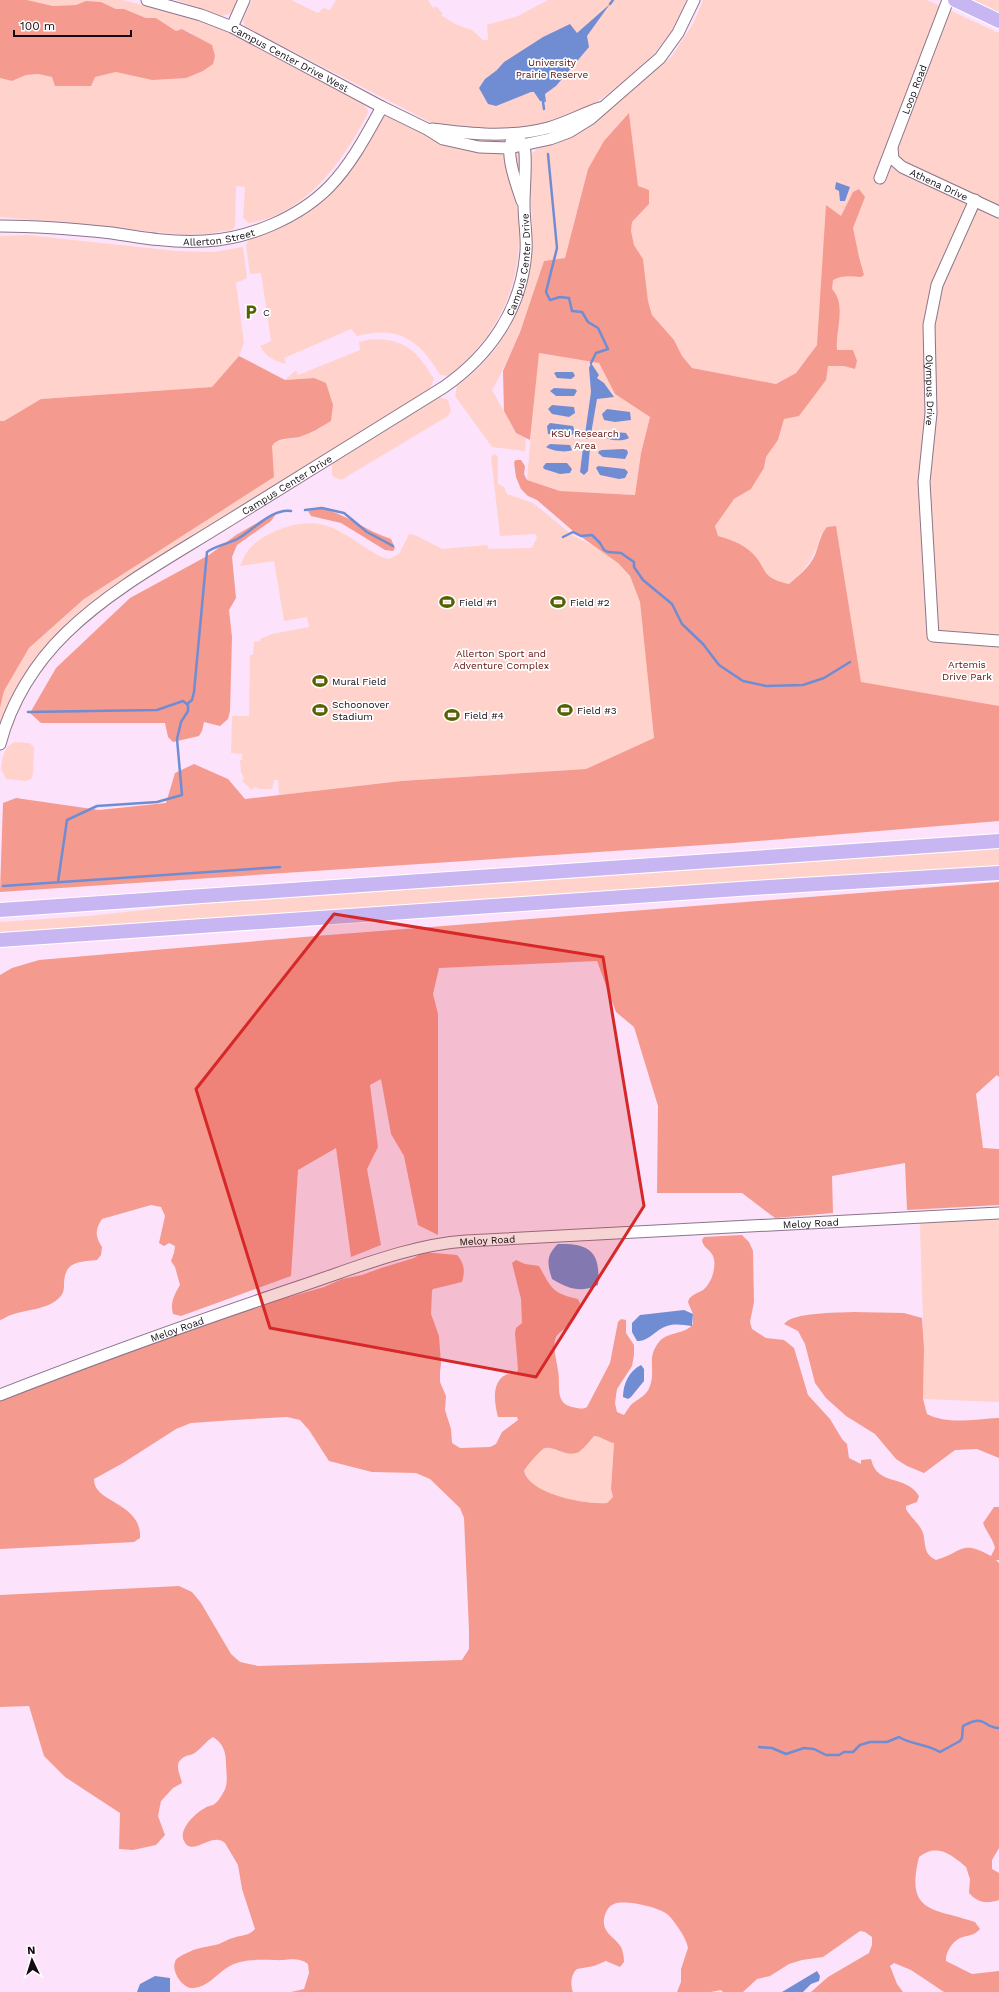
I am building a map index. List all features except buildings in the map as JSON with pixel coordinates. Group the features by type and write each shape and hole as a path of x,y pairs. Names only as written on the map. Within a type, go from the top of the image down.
{"main road":[{"path":"955,0 999,20"},
{"path":"0,910 999,841"},
{"path":"0,940 999,873"}],"street":[{"name":"Campus Center Drive West","path":"147,0 200,15 232,27 382,107 427,129 443,139 462,144 509,148"},
{"path":"232,27 244,0"},
{"path":"509,148 524,146 569,132 590,120 660,58 678,33 694,0"},
{"name":"Loop Road","path":"880,178 948,0"},
{"name":"Allerton Street","path":"0,226 32,226 72,229 187,242 227,238 253,231 299,209 317,198 331,185 355,154 382,107"},
{"name":"Campus Center Drive West","path":"427,129 466,134 515,134 562,123 603,107"},
{"path":"509,148 515,134 524,146"},
{"name":"Campus Center Drive","path":"0,744 15,704 35,670 66,633 95,608 154,568 444,387 461,375 483,354 497,337 512,307 520,282 526,252 524,146"},
{"name":"Athena Drive","path":"892,147 893,159 902,167 999,212"},
{"name":"Campus Center Drive","path":"509,148 514,172 524,205"},
{"name":"Olympus Drive","path":"974,200 937,284 929,325 931,413 924,482 933,636 999,641"},
{"name":"Meloy Road","path":"0,1395 198,1321 392,1256 429,1246 466,1241 999,1213"}],"highlighted area":[{"path":"334,914 603,957 644,1206 536,1377 270,1328 196,1089"}],"green space":[{"path":"27,0 122,0 184,15 218,27 362,103 368,110 367,115 357,133 334,167 305,197 288,209 269,218 249,223 243,218 245,187 236,186 235,226 232,230 187,235 0,217 0,78 12,81 26,75 38,74 52,77 95,77 116,72 152,80 192,33 182,29 176,31 156,18 146,18 124,9 116,9 101,2 86,1 76,5 53,6"},
{"path":"176,0 237,0 231,13 222,16"},
{"name":"University Prairie Reserve","path":"252,0 291,0 318,13 323,8 330,10 336,0 428,0 433,8 436,6 443,14 441,15 455,24 472,30 483,40 488,40 487,25 518,16 548,0 686,0 673,30 654,54 617,87 598,101 578,112 531,128 504,131 444,126 428,121 245,27 243,20"},
{"name":"Artemis Drive Park","path":"703,0 927,0 999,33 999,706 866,704 821,533 814,555 801,573 789,584 768,575 756,557 746,548 726,538 718,536 714,525 734,499 751,489 764,468 766,457 778,440 784,418 794,417 817,345 796,373 776,384 692,368 682,356 674,340 652,315 648,301 643,259 634,245 631,231 632,222 649,204 649,190 638,187 629,114 588,169 565,258 544,261 515,343 492,390 516,433 526,438 525,451 492,447 455,396 457,386 476,370 492,353 505,335 516,316 523,295 529,273 532,250 529,156 537,149 567,138 594,123 672,56 694,22"},
{"path":"971,0 999,0 999,13"},
{"path":"384,116 390,117 432,138 499,152 507,159 511,168 518,217 519,244 516,269 510,293 486,338 469,358 448,376 440,375 416,344 396,334 372,333 357,336 351,329 284,358 286,364 271,358 260,346 271,341 261,273 250,274 246,245 250,238 267,232 345,174 365,149 379,119"},
{"path":"443,132 504,139 505,142 503,145 468,141"},
{"path":"520,151 522,180 518,178 515,152"},
{"path":"27,235 176,251 213,252 243,247 247,278 236,283 244,343 239,356 212,387 41,399 4,421 0,421 0,236"},
{"path":"371,339 393,341 409,348 422,361 434,379 430,388 264,493 54,638 38,657 16,688 0,723 0,708 4,691 29,648 84,599 274,443 307,434 331,421 314,378 285,380 296,370 298,375 360,350 359,342"},
{"name":"KSU Research Area","path":"538,353 599,363 615,394 650,417 641,453 635,495 560,491 527,480"},
{"path":"439,397 448,400 451,411 448,416 341,480 332,476 332,464"},
{"name":"Allerton Sport and Adventure Complex","path":"494,454 498,457 498,484 504,487 507,494 533,503 575,537 595,546 618,563 630,576 640,602 654,738 586,769 401,781 279,795 278,780 274,780 272,789 260,789 254,787 252,790 242,781 244,778 241,772 240,760 242,760 242,754 231,753 232,716 249,716 250,655 253,655 254,642 260,641 260,639 272,634 309,627 307,617 284,621 274,561 240,566 247,552 254,544 274,531 299,524 311,523 322,524 333,528 381,557 389,559 399,554 409,534 415,535 442,549 487,545 489,549 532,548 537,537 535,534 500,536 491,457"},
{"path":"15,742 29,743 34,747 33,774 31,779 26,781 6,779 1,769 6,749"},
{"path":"999,849 999,867 0,934 0,922 89,916 188,905"},
{"path":"999,1218 999,1402 923,1399 920,1221"},
{"path":"594,1436 614,1443 611,1484 613,1497 607,1503 573,1500 547,1492 536,1486 528,1479 524,1471 543,1449 549,1448 569,1454 578,1452"}],"shaded area":[{"path":"0,0 27,0 53,6 76,5 86,1 101,2 116,9 124,9 146,18 156,18 176,31 182,29 212,45 215,56 213,64 203,71 186,78 152,80 116,72 95,77 91,86 55,86 52,77 38,74 26,75 12,81 0,78"},
{"path":"629,113 638,186 649,190 649,204 632,222 631,231 634,245 643,259 648,301 652,315 674,340 682,356 692,368 776,384 796,373 817,345 826,205 841,216 853,192 859,189 865,197 853,228 864,275 861,277 847,276 836,278 833,280 832,289 836,295 840,310 837,350 853,350 857,361 855,369 844,366 828,366 826,380 799,416 784,419 778,440 766,457 764,468 751,489 734,499 715,526 718,536 726,538 746,548 756,557 768,575 789,584 804,571 810,563 827,527 836,526 861,682 999,706 999,821 734,843 0,892 3,803 16,798 99,810 166,803 175,773 194,764 228,779 245,799 401,781 586,769 654,738 640,602 630,576 618,563 573,531 537,500 528,496 521,489 516,477 514,462 516,460 521,460 525,466 524,474 527,480 560,491 635,495 641,453 650,417 615,394 599,363 539,353 530,440 516,433 504,411 503,371 520,332 544,261 565,258 588,169 604,141"},
{"path":"239,356 285,380 314,378 326,383 333,405 331,421 306,435 282,439 275,443 272,446 274,477 84,599 29,648 4,691 0,708 0,421 4,421 41,399 212,387"},
{"path":"321,508 339,514 373,532 391,539 395,548 393,551 385,550 341,523 311,516 308,511"},
{"path":"278,511 271,521 237,545 232,557 236,598 229,610 232,637 230,711 228,719 220,726 204,722 199,736 173,742 168,737 165,723 41,723 30,713 56,668 130,598 209,555 236,535"},
{"path":"999,882 999,1077 997,1075 976,1094 983,1148 999,1149 999,1205 907,1210 905,1163 832,1176 833,1213 775,1218 742,1193 657,1193 658,1106 634,1027 616,1012 597,961 439,968 433,994 438,1014 438,1235 418,1225 404,1156 391,1134 381,1079 370,1085 378,1147 367,1169 381,1245 351,1257 336,1148 298,1170 291,1276 181,1316 173,1314 173,1299 180,1285 175,1267 171,1261 175,1246 169,1243 164,1246 159,1243 165,1216 161,1207 151,1205 102,1219 97,1230 98,1240 102,1247 101,1255 97,1260 79,1262 67,1270 64,1290 60,1297 43,1307 10,1315 0,1320 0,975 12,968 39,960 316,936"},
{"path":"742,1235 749,1242 753,1251 754,1302 750,1322 752,1329 766,1338 784,1340 794,1348 808,1395 830,1419 842,1439 847,1444 849,1458 861,1464 861,1460 871,1459 874,1468 879,1474 907,1485 919,1496 917,1502 906,1506 906,1509 922,1530 927,1552 932,1558 936,1560 968,1548 974,1548 991,1556 995,1548 983,1523 994,1507 999,1507 999,1560 996,1560 999,1563 999,1848 992,1860 992,1869 999,1873 999,1900 983,1902 972,1896 969,1893 970,1879 966,1867 949,1854 938,1851 932,1851 919,1857 916,1876 916,1889 919,1899 926,1906 975,1922 980,1929 973,1934 960,1938 954,1942 948,1951 946,1961 972,1974 999,1971 999,1992 944,1992 911,1970 894,1963 890,1966 897,1984 903,1992 811,1992 828,1977 869,1953 872,1945 872,1937 865,1932 860,1931 823,1957 802,1960 789,1964 770,1976 757,1979 743,1992 723,1992 721,1990 711,1992 677,1992 681,1982 681,1969 688,1948 683,1935 673,1921 663,1911 641,1904 625,1902 610,1906 604,1919 605,1928 621,1947 624,1962 620,1967 606,1961 594,1966 577,1969 573,1974 573,1992 291,1992 304,1989 309,1973 308,1964 300,1960 292,1959 243,1961 231,1965 199,1987 190,1988 186,1986 179,1980 175,1971 174,1966 177,1959 193,1950 219,1944 231,1938 248,1934 255,1929 242,1889 238,1865 225,1843 220,1840 214,1840 192,1847 184,1841 183,1837 183,1832 188,1822 201,1810 216,1803 225,1790 227,1775 223,1748 213,1737 195,1753 184,1757 181,1760 178,1769 182,1783 173,1788 161,1801 158,1816 165,1835 156,1845 133,1850 119,1849 120,1813 65,1777 44,1756 29,1706 0,1707 0,1595 179,1586 192,1592 201,1603 231,1654 240,1662 258,1666 462,1660 469,1649 464,1518 460,1508 430,1479 416,1473 372,1472 329,1461 309,1430 300,1420 287,1417 234,1420 191,1423 176,1429 123,1463 94,1479 96,1487 101,1493 134,1517 139,1526 140,1538 134,1542 0,1549 0,1400 57,1376 167,1337 268,1303 324,1287 342,1279 362,1275 414,1258 423,1252 457,1255 464,1268 462,1282 433,1289 432,1291 431,1314 439,1336 441,1364 440,1382 446,1396 445,1410 451,1429 452,1443 460,1448 490,1447 496,1444 502,1432 518,1420 517,1417 498,1417 495,1402 498,1382 502,1377 517,1373 518,1369 515,1333 516,1328 522,1323 521,1299 512,1263 516,1260 525,1264 539,1266 554,1289 563,1295 578,1299 580,1303 576,1317 559,1333 555,1340 555,1351 559,1376 559,1392 560,1397 566,1405 580,1408 587,1407 610,1363 618,1322 621,1319 626,1320 626,1333 634,1345 634,1355 632,1366 617,1389 615,1403 617,1412 624,1415 629,1407 649,1389 652,1380 653,1353 659,1342 667,1336 686,1330 693,1324 693,1314 688,1302 689,1299 706,1287 711,1279 714,1269 713,1256 703,1243 702,1240 704,1237","holes":["594,1436 614,1443 611,1489 613,1497 607,1503 573,1500 547,1492 536,1486 528,1479 524,1471 543,1449 549,1448 570,1454 579,1452"]},
{"path":"853,1312 904,1313 922,1318 924,1349 923,1399 927,1414 953,1420 999,1418 999,1458 977,1449 955,1450 924,1473 907,1466 896,1459 875,1434 846,1416 826,1398 815,1383 805,1344 798,1331 784,1324 796,1317 806,1315"}],"water":[{"path":"610,4 587,36 589,47 556,86 545,94 546,102 540,101 534,92 531,92 496,106 488,104 479,88 485,79 497,70 504,62 543,37 570,24 577,33"},
{"path":"836,182 850,187 845,201 840,201 839,191 835,189"},
{"path":"591,363 599,375 597,378 604,383 614,397 597,399 591,434 588,439 585,438 585,434 591,392 589,368"},
{"path":"573,372 575,376 571,379 557,378 554,373"},
{"path":"554,388 575,389 577,391 574,396 556,396 550,391"},
{"path":"552,405 574,407 575,413 569,417 552,414 548,409"},
{"path":"607,409 630,412 631,420 615,422 604,420 602,414"},
{"path":"550,423 573,426 575,433 572,435 548,434 547,426"},
{"path":"607,431 626,433 629,438 623,440 610,439 602,434"},
{"path":"550,444 570,445 572,450 552,450 546,447"},
{"path":"585,446 589,446 588,471 584,475 580,472 583,448"},
{"path":"602,450 627,450 628,453 625,459 603,457 598,453"},
{"path":"546,463 567,463 572,469 570,473 560,474 544,469 543,467"},
{"path":"598,466 625,469 628,472 625,478 619,479 600,475 596,468"},
{"path":"558,1244 578,1245 591,1251 597,1264 598,1285 586,1289 575,1289 552,1279 549,1269 549,1260 551,1252"},
{"path":"684,1310 693,1314 692,1326 676,1324 670,1325 641,1341 637,1341 632,1332 632,1323 640,1315"},
{"path":"641,1365 644,1369 644,1381 631,1397 628,1399 623,1397 624,1387 630,1374"},
{"path":"817,1971 820,1976 819,1981 811,1984 803,1992 782,1992"},
{"path":"155,1976 170,1978 170,1992 137,1992 140,1984"}],"waterway":[{"path":"610,4 613,0"},
{"path":"543,102 544,109"},
{"path":"548,154 557,248 546,292 550,300 560,297 569,298 572,311 582,312 588,322 598,328 608,349 596,353 591,363"},
{"path":"305,510 322,508 344,513 367,532 393,546"},
{"path":"187,704 192,700 194,692 207,552 239,538 264,520 277,513 291,511"},
{"path":"563,537 573,532 581,536 592,535 600,543 604,550 608,552 621,553 634,562 634,567 643,580 672,604 682,624 703,644 719,665 743,681 766,686 803,685 824,678 850,662"},
{"path":"28,712 157,710 183,701 188,705 188,711 181,722 177,739 182,795 157,802 97,806 67,820 58,882"},
{"path":"3,886 280,867"},
{"path":"759,1747 772,1748 786,1754 804,1748 814,1749 826,1755 839,1755 844,1752 853,1752 860,1745 870,1742 887,1742 899,1737 909,1742 930,1747 940,1752 960,1741 962,1738 963,1726 971,1722 980,1721 990,1726 999,1728"}],"place":[{"name":"C","path":"251,312"},
{"name":"Field #1","path":"447,602"},
{"name":"Field #2","path":"558,602"},
{"name":"Mural Field","path":"320,681"},
{"name":"Schoonover Stadium","path":"320,710"},
{"name":"Field #3","path":"565,710"},
{"name":"Field #4","path":"452,715"}]}
